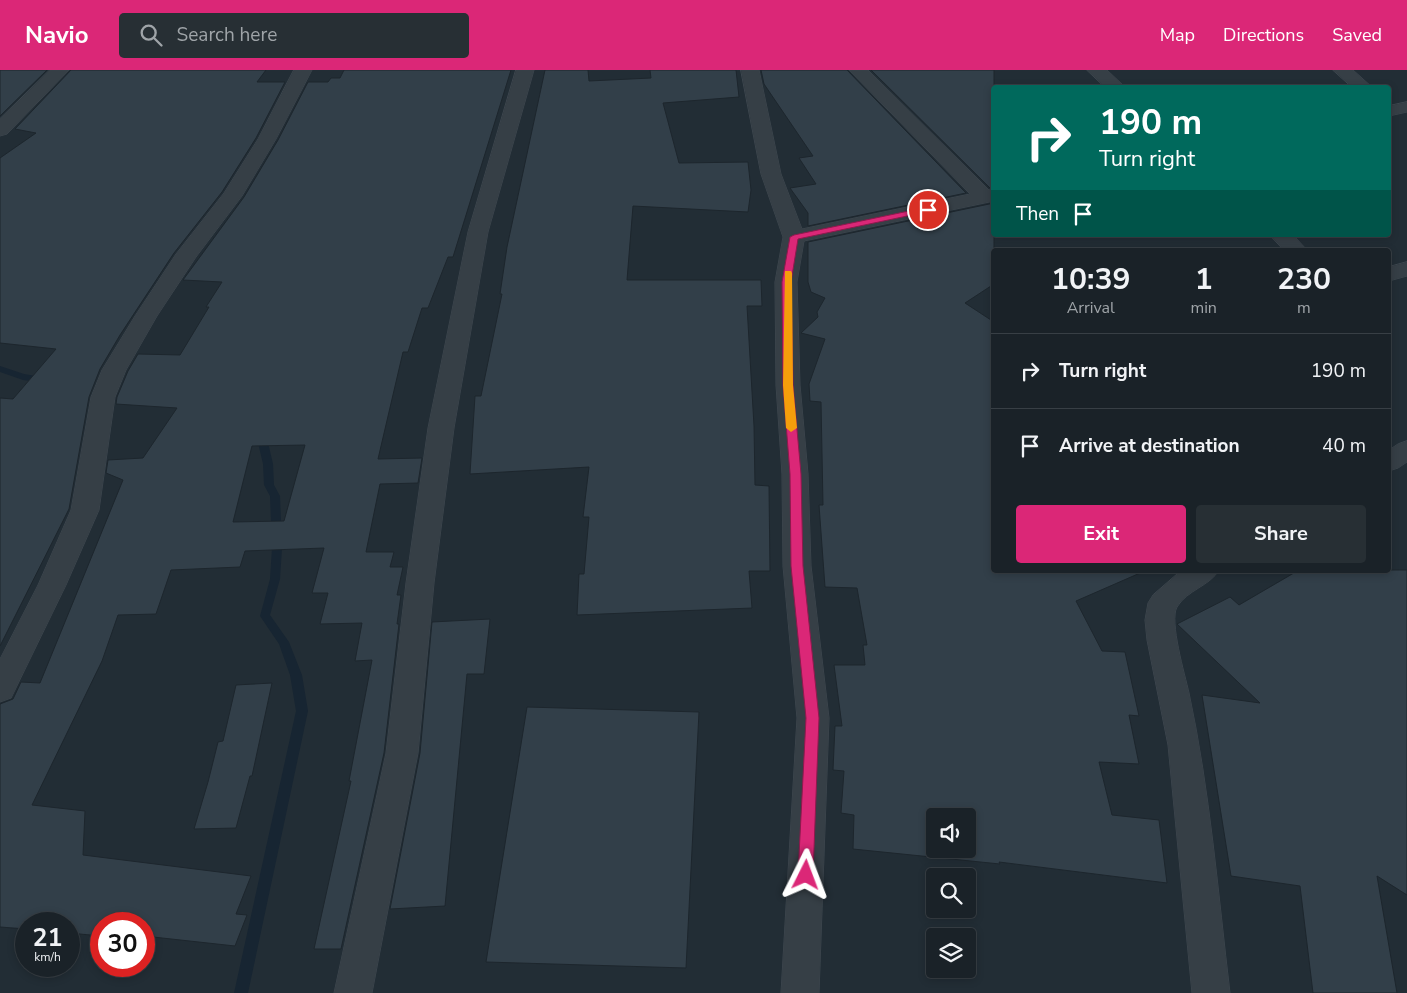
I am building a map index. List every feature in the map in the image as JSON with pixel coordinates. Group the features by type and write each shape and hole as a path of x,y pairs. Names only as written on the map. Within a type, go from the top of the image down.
{"street":[{"path":"0,130 60,70"},
{"path":"0,689 52,585 85,510 103,397 114,370 146,316 187,254 232,196 267,139 304,70"},
{"path":"353,993 402,753 420,583 441,428 478,232 525,70"},
{"path":"750,70 771,174 794,237 786,282 788,385 796,474 797,566 813,718 800,993"},
{"path":"858,70 989,196"},
{"path":"1096,70 1114,85"},
{"path":"1342,70 1360,85"},
{"path":"794,237 989,196"},
{"path":"1282,237 1294,248"},
{"path":"1391,273 1407,269"},
{"path":"1391,461 1407,450"},
{"path":"1200,573 1186,581 1163,603 1160,620 1162,640 1184,745 1211,993"}],"building":[{"path":"0,70 47,70 0,116"},
{"path":"71,70 266,70 257,82 285,82 256,138 222,192 174,253 100,369 89,397 69,509 0,646 0,398 13,399 56,349 0,343 0,158 36,133 15,129"},
{"path":"344,70 511,70 453,257 448,257 428,308 422,308 408,352 403,352 378,459 422,458 418,483 380,484 366,552 394,552 390,567 403,567 397,595 401,595 397,624 399,624 384,753 341,949 314,949 351,781 349,781 372,660 355,661 362,623 320,624 328,593 312,593 324,548 245,551 240,567 171,570 156,614 118,615 102,661 32,805 85,811 83,855 251,876 236,914 247,915 235,946 155,937 155,912 90,912 90,935 80,934 80,912 15,912 15,928 0,927 0,704 13,699 21,682 40,683 123,480 106,473 108,460 143,458 177,408 116,404 117,397 128,371 138,354 180,355 222,282 183,280 244,197 278,140 308,82 328,82 331,78 340,78","holes":["305,445 284,521 233,522 252,446"]},
{"path":"545,70 588,70 589,81 651,78 650,70 736,70 739,97 663,103 679,163 748,162 751,190 748,212 633,206 627,280 761,280 762,306 747,306 754,426 755,485 769,486 770,571 749,571 752,608 577,615 579,574 584,574 589,517 583,517 589,467 470,474 475,396 481,396 502,294 500,294 507,247"},
{"path":"761,70 847,70 966,193 808,226 808,213 790,188 816,184 799,158 813,156 764,84"},
{"path":"871,70 994,70 994,85 991,85 990,188"},
{"path":"991,204 991,237 994,237 994,248 991,248 991,286 965,303 991,320 991,573 1140,573 1076,601 1102,651 1125,652 1139,716 1129,715 1139,764 1099,762 1112,815 1159,820 1167,883 999,862 1000,864 941,858 976,858 976,808 926,808 926,856 853,849 854,815 841,813 844,771 833,770 835,726 842,726 834,665 865,665 863,645 867,645 857,588 825,587 819,505 823,505 821,402 810,401 809,384 825,339 801,333 818,317 817,312 825,298 811,292 808,282 808,242"},
{"path":"1391,570 1407,570 1407,895 1377,876 1397,993 1313,993 1300,886 1231,876 1202,695 1260,703 1177,624 1230,597 1239,605 1294,573 1391,573"},
{"path":"490,619 484,674 467,674 445,906 390,909 420,753 432,622"},
{"path":"272,683 252,776 250,776 236,828 194,829 218,742 223,741 236,685"},
{"path":"527,707 699,712 686,968 486,962"}],"waterway":[{"path":"0,369 23,377 45,380"},
{"path":"241,993 302,711 296,675 284,642 265,616 275,579 277,548 275,496 269,485 268,464 261,434"}],"slow traffic":[{"path":"788,273 786,282 788,385 791,428"}],"route":[{"path":"806,875 813,718 797,566 796,474 788,385 786,282 794,237 928,210"}]}
